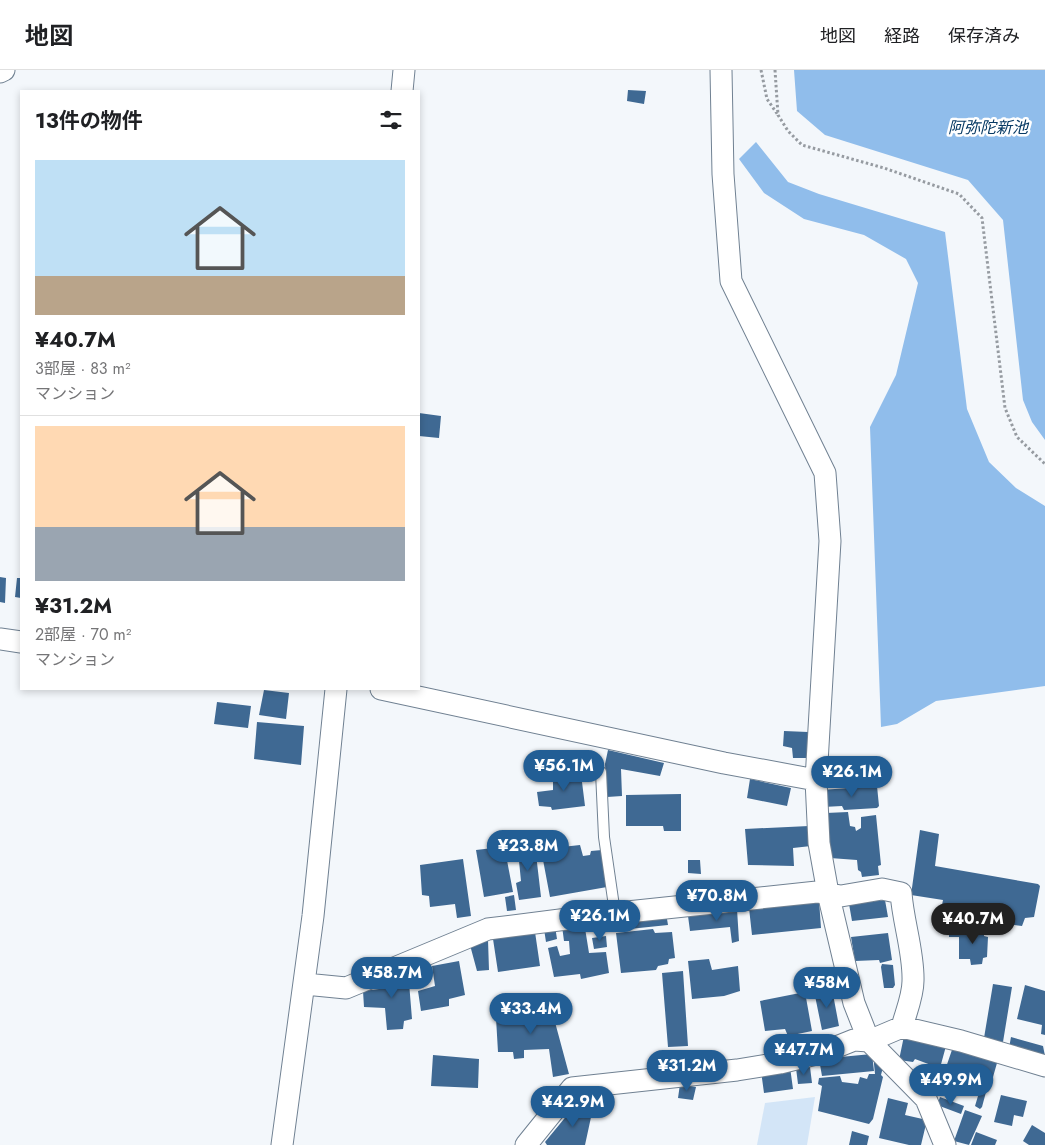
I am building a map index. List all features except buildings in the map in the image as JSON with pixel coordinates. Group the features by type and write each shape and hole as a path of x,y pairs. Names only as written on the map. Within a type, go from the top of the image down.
{"street":[{"path":"0,72 4,70"},
{"path":"402,90 404,70"},
{"path":"721,70 723,174 731,281 825,474 830,541 816,780 819,843 828,893 854,1003 869,1041 926,1099 945,1145"},
{"path":"0,639 20,642"},
{"path":"282,1145 305,984 336,690"},
{"path":"386,690 724,763 816,780"},
{"path":"305,984 346,988 488,929 615,913 817,892 841,896 882,889 901,893 913,982 902,1027"},
{"path":"526,1145 572,1088 737,1070 824,1052 854,1040 869,1041 902,1027 961,1041 1045,1066"}],"lane":[{"path":"601,772 604,837 615,913"}],"path":[{"path":"761,70 767,98 788,131 802,145 884,168 959,194 982,218 1006,408 1017,437 1045,464"},
{"path":"775,70 778,115"}],"shaded area":[{"path":"815,1097 807,1145 757,1145 765,1103"}],"water":[{"name":"阿弥陀新池","path":"794,70 1045,70 1045,440 1032,422 1023,400 1003,220 968,180 825,135 797,111"},
{"path":"756,142 788,182 819,194 945,232 967,409 989,462 1016,488 1045,506 1045,686 936,701 897,724 881,727 870,427 896,375 918,283 906,259 864,235 804,219 764,193 739,159"}]}
